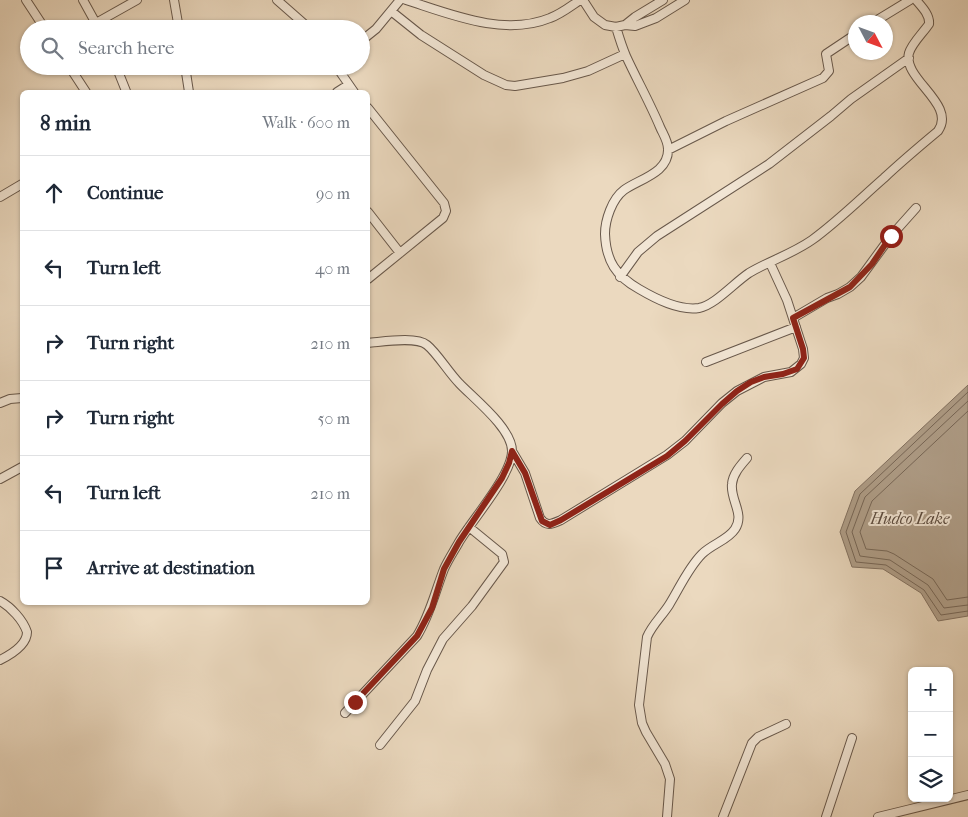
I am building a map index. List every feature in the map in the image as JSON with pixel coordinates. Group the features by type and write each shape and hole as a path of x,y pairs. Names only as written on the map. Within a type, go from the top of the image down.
{"street":[{"path":"26,0 40,20"},
{"path":"83,0 95,20"},
{"path":"107,20 137,0"},
{"path":"174,0 177,20"},
{"path":"277,0 300,20"},
{"path":"370,33 376,29 400,0"},
{"path":"406,0 455,15 494,24 516,25 550,19 582,0 594,17 605,25 616,27 625,25 635,26 656,18 685,0"},
{"path":"625,25 663,0"},
{"path":"885,15 910,0"},
{"path":"616,27 625,54 654,113 668,150 666,161 661,167 653,174 624,190 614,201 605,232 606,247 613,267 620,277 664,302 691,308 710,304 750,273 796,250 823,232 943,125 942,111 914,74 909,58 913,46 929,24 925,11 916,0"},
{"path":"391,11 421,35 484,75 506,85 515,86 564,78 588,71 625,54"},
{"path":"668,150 726,121 823,78 829,71 826,54 848,39"},
{"path":"620,277 638,252 657,236 768,164 851,99 909,58"},
{"path":"75,75 85,90"},
{"path":"120,75 126,90"},
{"path":"186,75 189,90"},
{"path":"342,75 352,90"},
{"path":"340,90 348,85"},
{"path":"370,110 444,203 446,210 444,218 370,277"},
{"path":"0,197 20,185"},
{"path":"793,318 827,298 838,294 862,277 891,236 916,208"},
{"path":"370,215 400,253"},
{"path":"370,343 419,341 427,345 448,372 490,412 510,442 512,451 525,473 540,518 545,524 550,525 667,456 722,404 751,382 797,369 804,358 803,349 787,300 770,263"},
{"path":"706,362 796,327"},
{"path":"0,403 20,398"},
{"path":"345,713 417,636 432,608 444,569 459,542 502,478 512,451"},
{"path":"667,817 670,778 665,764 646,732 639,705 647,637 702,554 731,534 735,529 740,516 732,491 732,484 740,466 747,458"},
{"path":"0,480 20,468"},
{"path":"380,745 415,701 427,670 443,639 472,606 504,562 502,554 469,527"},
{"path":"0,601 15,614 28,632 25,641 0,660"},
{"path":"723,817 752,744 758,737 786,724"},
{"path":"826,817 852,738"},
{"path":"878,817 968,795"}],"water":[{"name":"Hudco Lake","path":"968,385 968,616 938,621 921,593 883,569 852,567 840,532 855,491"}],"route":[{"path":"355,702 417,636 432,608 444,569 459,542 502,478 512,451 525,473 542,521 550,525 561,520 667,456 722,404 751,382 797,369 804,358 793,318 850,287 862,277 891,236"}]}
